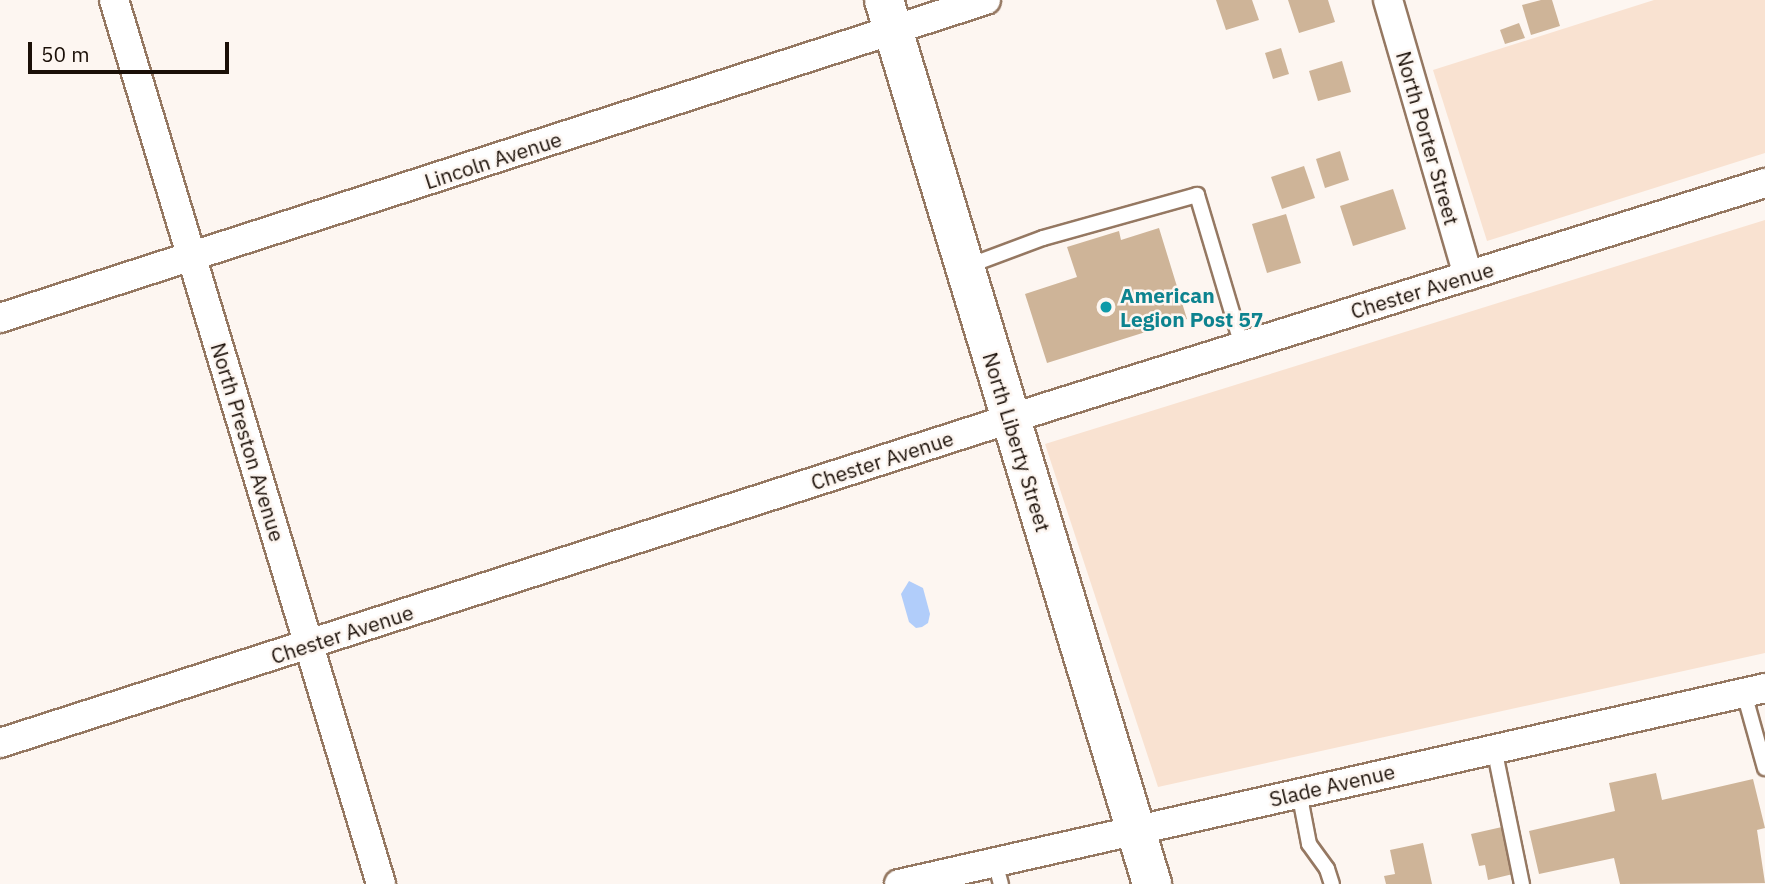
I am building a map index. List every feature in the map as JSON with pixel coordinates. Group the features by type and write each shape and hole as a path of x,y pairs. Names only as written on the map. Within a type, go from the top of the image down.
{"main road":[{"name":"North Liberty Street","path":"889,15 963,267 1152,884"}],"street":[{"name":"North Preston Avenue","path":"114,0 381,884"},
{"name":"Lincoln Avenue","path":"0,318 193,257 889,15 986,0"},
{"name":"North Porter Street","path":"1388,0 1468,276"},
{"name":"Chester Avenue","path":"0,743 1242,346 1765,183"},
{"name":"Slade Avenue","path":"917,882 998,873 1137,831 1754,690"}],"lane":[{"path":"963,267 1043,239 1197,195 1242,346"},
{"path":"1754,690 1765,768"},
{"path":"1494,748 1522,884"},
{"path":"1299,792 1309,844 1327,869 1332,884"}],"shaded area":[{"path":"1654,0 1765,0 1765,153 1487,241 1433,70"},
{"path":"1765,220 1765,653 1158,787 1045,444"}],"water":[{"path":"909,581 923,588 930,614 928,623 922,627 916,628 909,622 901,594"}],"building":[{"path":"1216,0 1252,0 1259,20 1226,30"},
{"path":"1288,0 1328,0 1335,22 1299,33"},
{"path":"1552,0 1560,26 1531,35 1522,5"},
{"path":"1519,23 1525,38 1505,44 1500,30"},
{"path":"1281,48 1289,74 1273,79 1265,53"},
{"path":"1342,61 1351,92 1318,101 1309,71"},
{"path":"1340,151 1349,180 1325,188 1316,159"},
{"path":"1304,166 1315,198 1282,209 1271,177"},
{"path":"1393,189 1406,229 1353,246 1340,206"},
{"path":"1286,214 1301,263 1267,273 1252,224"},
{"name":"American Legion Post 57","path":"1159,228 1187,319 1047,363 1025,294 1077,277 1067,247 1119,231 1121,240"},
{"path":"1656,773 1662,800 1753,779 1765,828 1757,830 1765,883 1620,884 1614,858 1539,874 1529,831 1615,811 1609,783"},
{"path":"1502,827 1513,874 1488,880 1485,865 1479,866 1471,834"},
{"path":"1423,843 1432,884 1386,884 1384,876 1395,874 1390,850"}],"place":[{"name":"American Legion Post 57","path":"1106,307"}]}
